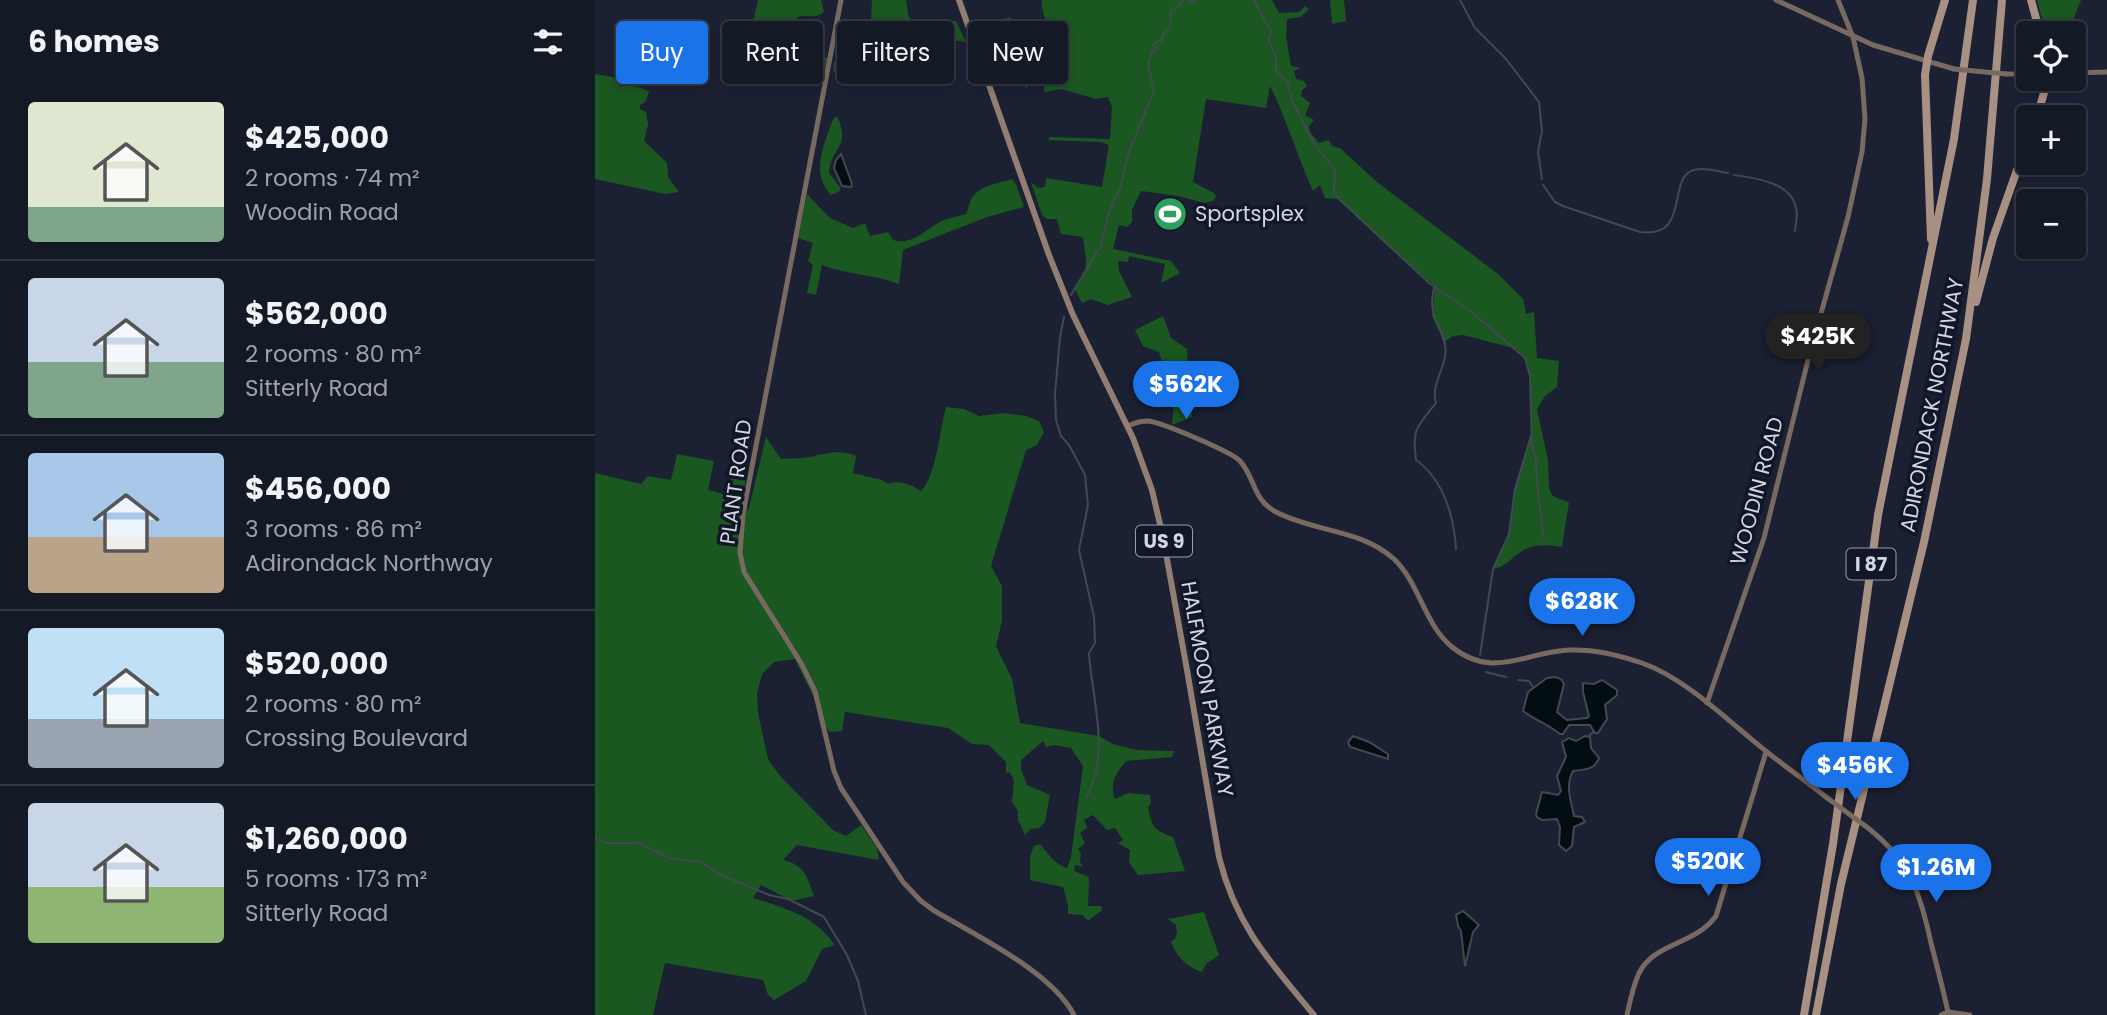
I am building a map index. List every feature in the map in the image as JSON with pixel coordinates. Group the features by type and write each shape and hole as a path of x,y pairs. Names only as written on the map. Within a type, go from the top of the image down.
{"highway":[{"path":"1931,257 1926,62 1945,0"},
{"name":"ADIRONDACK NORTHWAY","path":"1804,1015 1833,844 1878,515 1954,139 1973,0"},
{"name":"ADIRONDACK NORTHWAY","path":"1816,1015 1841,884 1924,542 1966,339 1987,179 2002,0"},
{"path":"2031,0 2037,21"},
{"path":"1966,339 1993,238 2016,173"}],"main road":[{"name":"HALFMOON PARKWAY","path":"959,0 1049,255 1073,315 1128,426 1152,490 1163,537 1226,885 1255,943 1314,1015"}],"street":[{"name":"PLANT ROAD","path":"841,0 743,514 740,553 744,572 801,663 815,691 834,771 841,788 903,882 933,910 1044,981 1063,996 1074,1015"},
{"path":"1776,0 1853,37 1926,62 1954,69 2016,74"},
{"name":"WOODIN ROAD","path":"1707,703 1764,538 1808,360 1856,188 1865,119 1858,55 1838,0"},
{"path":"1834,28 1843,26 1846,18"},
{"path":"1858,55 1862,46 1873,45"},
{"path":"2086,73 2107,72"},
{"path":"1128,426 1135,422 1152,422 1209,444 1240,461 1259,498 1271,509 1357,537 1387,554 1409,578 1441,636 1460,653 1472,659 1503,664 1565,650 1599,652 1658,670 1707,703 1766,752 1868,828 1901,859 1913,880 1927,923 1948,1012"},
{"path":"1627,1015 1635,983 1646,962 1659,952 1698,934 1716,916 1766,752"},
{"path":"1941,1015 1948,1012 1970,1015"}],"green space":[{"path":"758,0 821,0 824,12 816,16 801,16 794,21 753,21"},
{"path":"872,0 906,0 911,20 956,21 966,42 954,40 954,21 871,21"},
{"path":"1042,0 1272,0 1279,13 1299,12 1305,6 1309,9 1301,17 1287,19 1286,36 1291,66 1300,68 1294,71 1296,79 1304,81 1307,86 1302,90 1301,96 1310,103 1305,115 1314,120 1309,126 1310,132 1319,143 1329,140 1332,146 1340,148 1377,182 1498,274 1523,299 1526,314 1534,312 1537,358 1559,361 1557,387 1545,396 1537,409 1548,460 1549,488 1552,495 1569,502 1562,547 1532,547 1493,569 1509,534 1515,489 1532,435 1530,376 1525,358 1517,349 1463,335 1453,336 1444,342 1432,316 1435,286 1392,250 1339,199 1325,198 1320,185 1313,191 1270,86 1266,108 1206,99 1193,182 1214,193 1216,197 1213,201 1204,203 1179,196 1141,191 1132,210 1132,222 1127,227 1119,225 1113,249 1171,261 1180,273 1161,283 1165,264 1129,256 1128,262 1118,261 1119,271 1132,297 1107,305 1091,299 1082,303 1074,288 1085,271 1083,237 1061,234 1057,219 1047,219 1042,215 1031,182 1038,188 1045,187 1046,178 1102,187 1109,145 1101,142 1049,140 1049,137 1110,139 1112,107 1108,97 1096,99 1062,89 1044,92 1044,84 1068,84 1068,21 1045,21"},
{"path":"1330,0 1344,0 1346,21 1332,24"},
{"path":"2037,0 2081,0 2073,21 2043,21"},
{"path":"823,57 828,58 823,77"},
{"path":"834,62 837,62 837,73 833,71"},
{"path":"595,74 616,78 616,84 621,87 622,84 633,84 649,91 646,101 640,105 640,109 646,112 648,125 644,141 667,163 668,177 679,192 665,194 595,179"},
{"path":"837,116 842,135 829,173 840,191 831,195 821,177 820,168 826,139 833,119"},
{"path":"1012,179 1024,207 987,217 903,250 899,284 822,265 816,295 807,293 813,265 808,261 813,243 798,238 807,194 830,218 853,228 865,223 870,236 888,232 893,240 901,241 914,238 944,220 966,214 977,192"},
{"path":"1163,316 1171,338 1187,349 1192,417 1172,425 1174,401 1159,352 1143,346 1135,330"},
{"path":"946,407 964,409 979,416 1004,413 1026,416 1039,421 1044,432 1037,445 1026,450 991,566 1002,586 1002,621 996,646 1012,679 1020,723 1099,736 1113,744 1136,750 1174,751 1172,757 1126,761 1117,774 1113,788 1115,799 1128,793 1150,795 1151,803 1148,807 1152,823 1157,830 1173,837 1185,871 1138,875 1129,862 1130,850 1118,843 1123,840 1115,828 1107,830 1093,815 1084,820 1087,828 1080,833 1085,843 1078,849 1083,867 1075,865 1074,871 1089,877 1088,906 1101,906 1102,910 1088,921 1083,915 1068,914 1063,887 1030,880 1030,856 1034,846 1040,844 1055,861 1067,868 1071,857 1083,766 1071,748 1055,745 1046,747 1043,741 1021,760 1021,769 1027,785 1050,795 1045,822 1039,828 1030,829 1025,835 1018,820 1018,811 1012,802 1014,781 1010,772 1006,773 1006,762 989,745 972,744 948,728 845,712 842,731 830,732 819,719 816,702 795,659 774,662 762,674 757,694 758,713 768,759 780,776 833,830 846,836 861,825 877,848 879,860 797,845 783,860 801,869 814,896 792,901 761,885 753,898 808,920 835,945 822,949 806,981 774,1000 768,995 763,980 665,963 653,1015 595,1015 595,473 641,484 648,476 671,480 677,454 714,461 708,490 727,495 735,467 747,469 744,494 748,512 766,437 781,459 807,458 833,452 850,454 856,456 853,473 888,484 905,483 921,491 934,464"},
{"path":"1204,912 1219,955 1206,964 1202,972 1183,961 1176,952 1171,942 1177,933 1176,925 1168,919"}],"shaded area":[{"path":"841,154 851,187 842,186 834,168"},
{"path":"1547,678 1561,679 1564,684 1557,712 1567,720 1589,716 1583,683 1594,684 1602,680 1617,690 1617,695 1605,705 1607,719 1598,733 1595,733 1590,725 1569,725 1563,734 1560,734 1523,711 1528,692"},
{"path":"1353,736 1388,754 1388,759 1350,747 1348,742"},
{"path":"1585,736 1590,737 1591,748 1599,758 1591,767 1573,771 1569,782 1574,816 1582,817 1585,822 1574,827 1572,846 1566,851 1559,845 1560,827 1557,819 1542,820 1536,814 1542,792 1558,795 1561,791 1557,776 1566,757 1562,742 1569,738 1576,741"},
{"path":"1463,911 1479,925 1473,932 1465,966 1461,931 1456,915"}],"waterway":[{"path":"1071,295 1100,247 1129,152 1154,91 1148,65 1152,51 1156,48 1153,45 1162,41 1162,36 1170,27 1171,10 1179,6 1182,0"},
{"path":"1188,0 1193,3 1196,0"},
{"path":"1254,0 1271,32 1269,41 1276,58 1276,70 1287,82 1293,103 1315,145 1335,170 1334,190 1339,199 1429,283 1473,313 1525,358 1530,376 1532,443 1544,538"},
{"path":"1460,0 1475,28 1506,59 1539,102 1542,131 1538,152 1542,179"},
{"path":"1543,185 1555,202 1563,206 1640,232 1657,231 1667,225 1673,215 1682,180 1689,172 1703,169 1728,173"},
{"path":"1734,175 1771,183 1787,192 1797,211 1795,231"},
{"path":"1434,288 1433,313 1446,352 1435,388 1436,403 1417,429 1415,450 1416,460 1434,478 1446,500 1456,549"},
{"path":"1064,317 1055,394 1056,420 1061,436 1085,475 1088,505 1079,550 1094,617 1095,643 1089,653 1099,745 1093,781 1086,798"},
{"path":"1480,655 1493,569 1509,534 1515,489 1531,436"},
{"path":"1486,672 1506,677"},
{"path":"1518,680 1529,681 1533,687"},
{"path":"1589,736 1594,731"},
{"path":"595,839 607,843 638,843 670,858 701,862 719,874 769,895 788,899 824,917 847,955 858,981 866,1015"}],"place":[{"name":"Sportsplex","path":"1170,214"}]}
